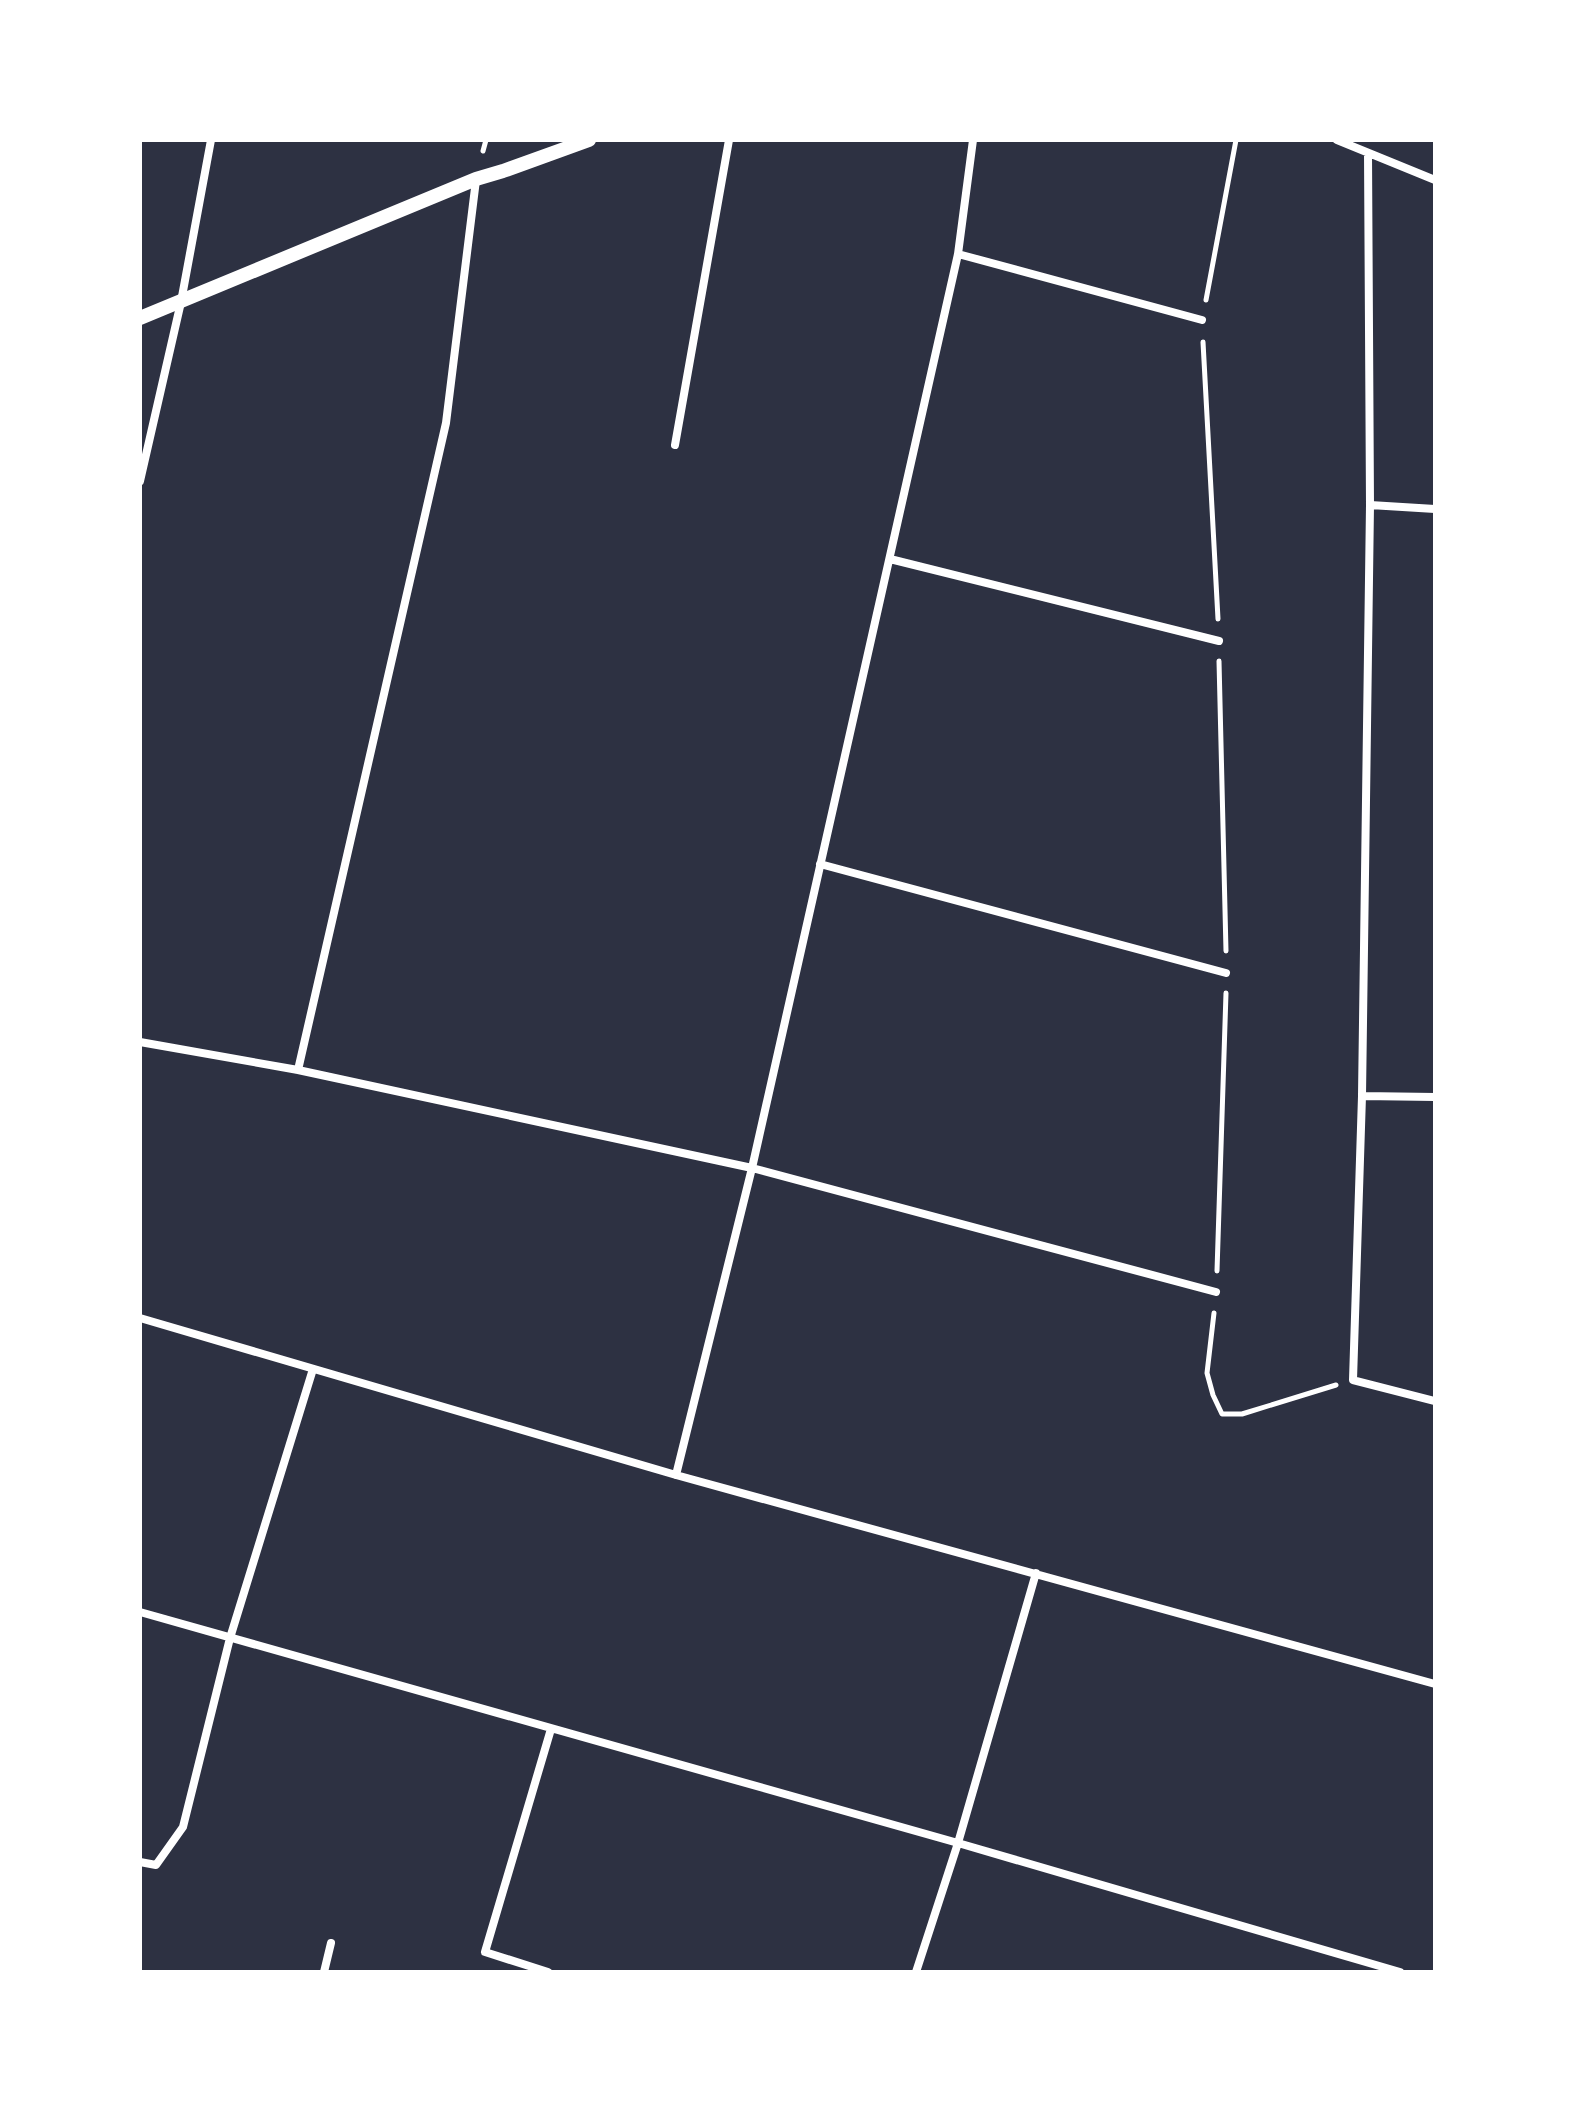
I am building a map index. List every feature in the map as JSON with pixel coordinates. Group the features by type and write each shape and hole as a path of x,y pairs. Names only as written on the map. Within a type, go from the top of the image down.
{"street":[{"path":"140,481 181,302 211,140"},
{"path":"140,318 476,179 589,140"},
{"path":"675,445 729,140"},
{"path":"676,1475 752,1168 958,254 973,140"},
{"path":"1337,140 1435,180"},
{"path":"1368,153 1370,505 1362,1096 1353,1380 1435,1401"},
{"path":"298,1070 446,423 476,179"},
{"path":"958,254 1202,320"},
{"path":"1370,505 1435,509"},
{"path":"890,559 1219,641"},
{"path":"820,864 1226,973"},
{"path":"140,1042 298,1070 752,1168 1216,1292"},
{"path":"1362,1096 1435,1097"},
{"path":"140,1318 676,1475 1435,1684"},
{"path":"140,1862 156,1865 183,1827 230,1638 313,1369"},
{"path":"916,1972 958,1843 1036,1573"},
{"path":"140,1612 958,1843 1400,1972"},
{"path":"548,1972 485,1952 551,1729"},
{"path":"324,1972 331,1943"}],"path":[{"path":"1236,140 1202,320 1219,641 1226,973 1216,1292 1207,1373 1222,1414 1242,1414 1353,1380"}]}
